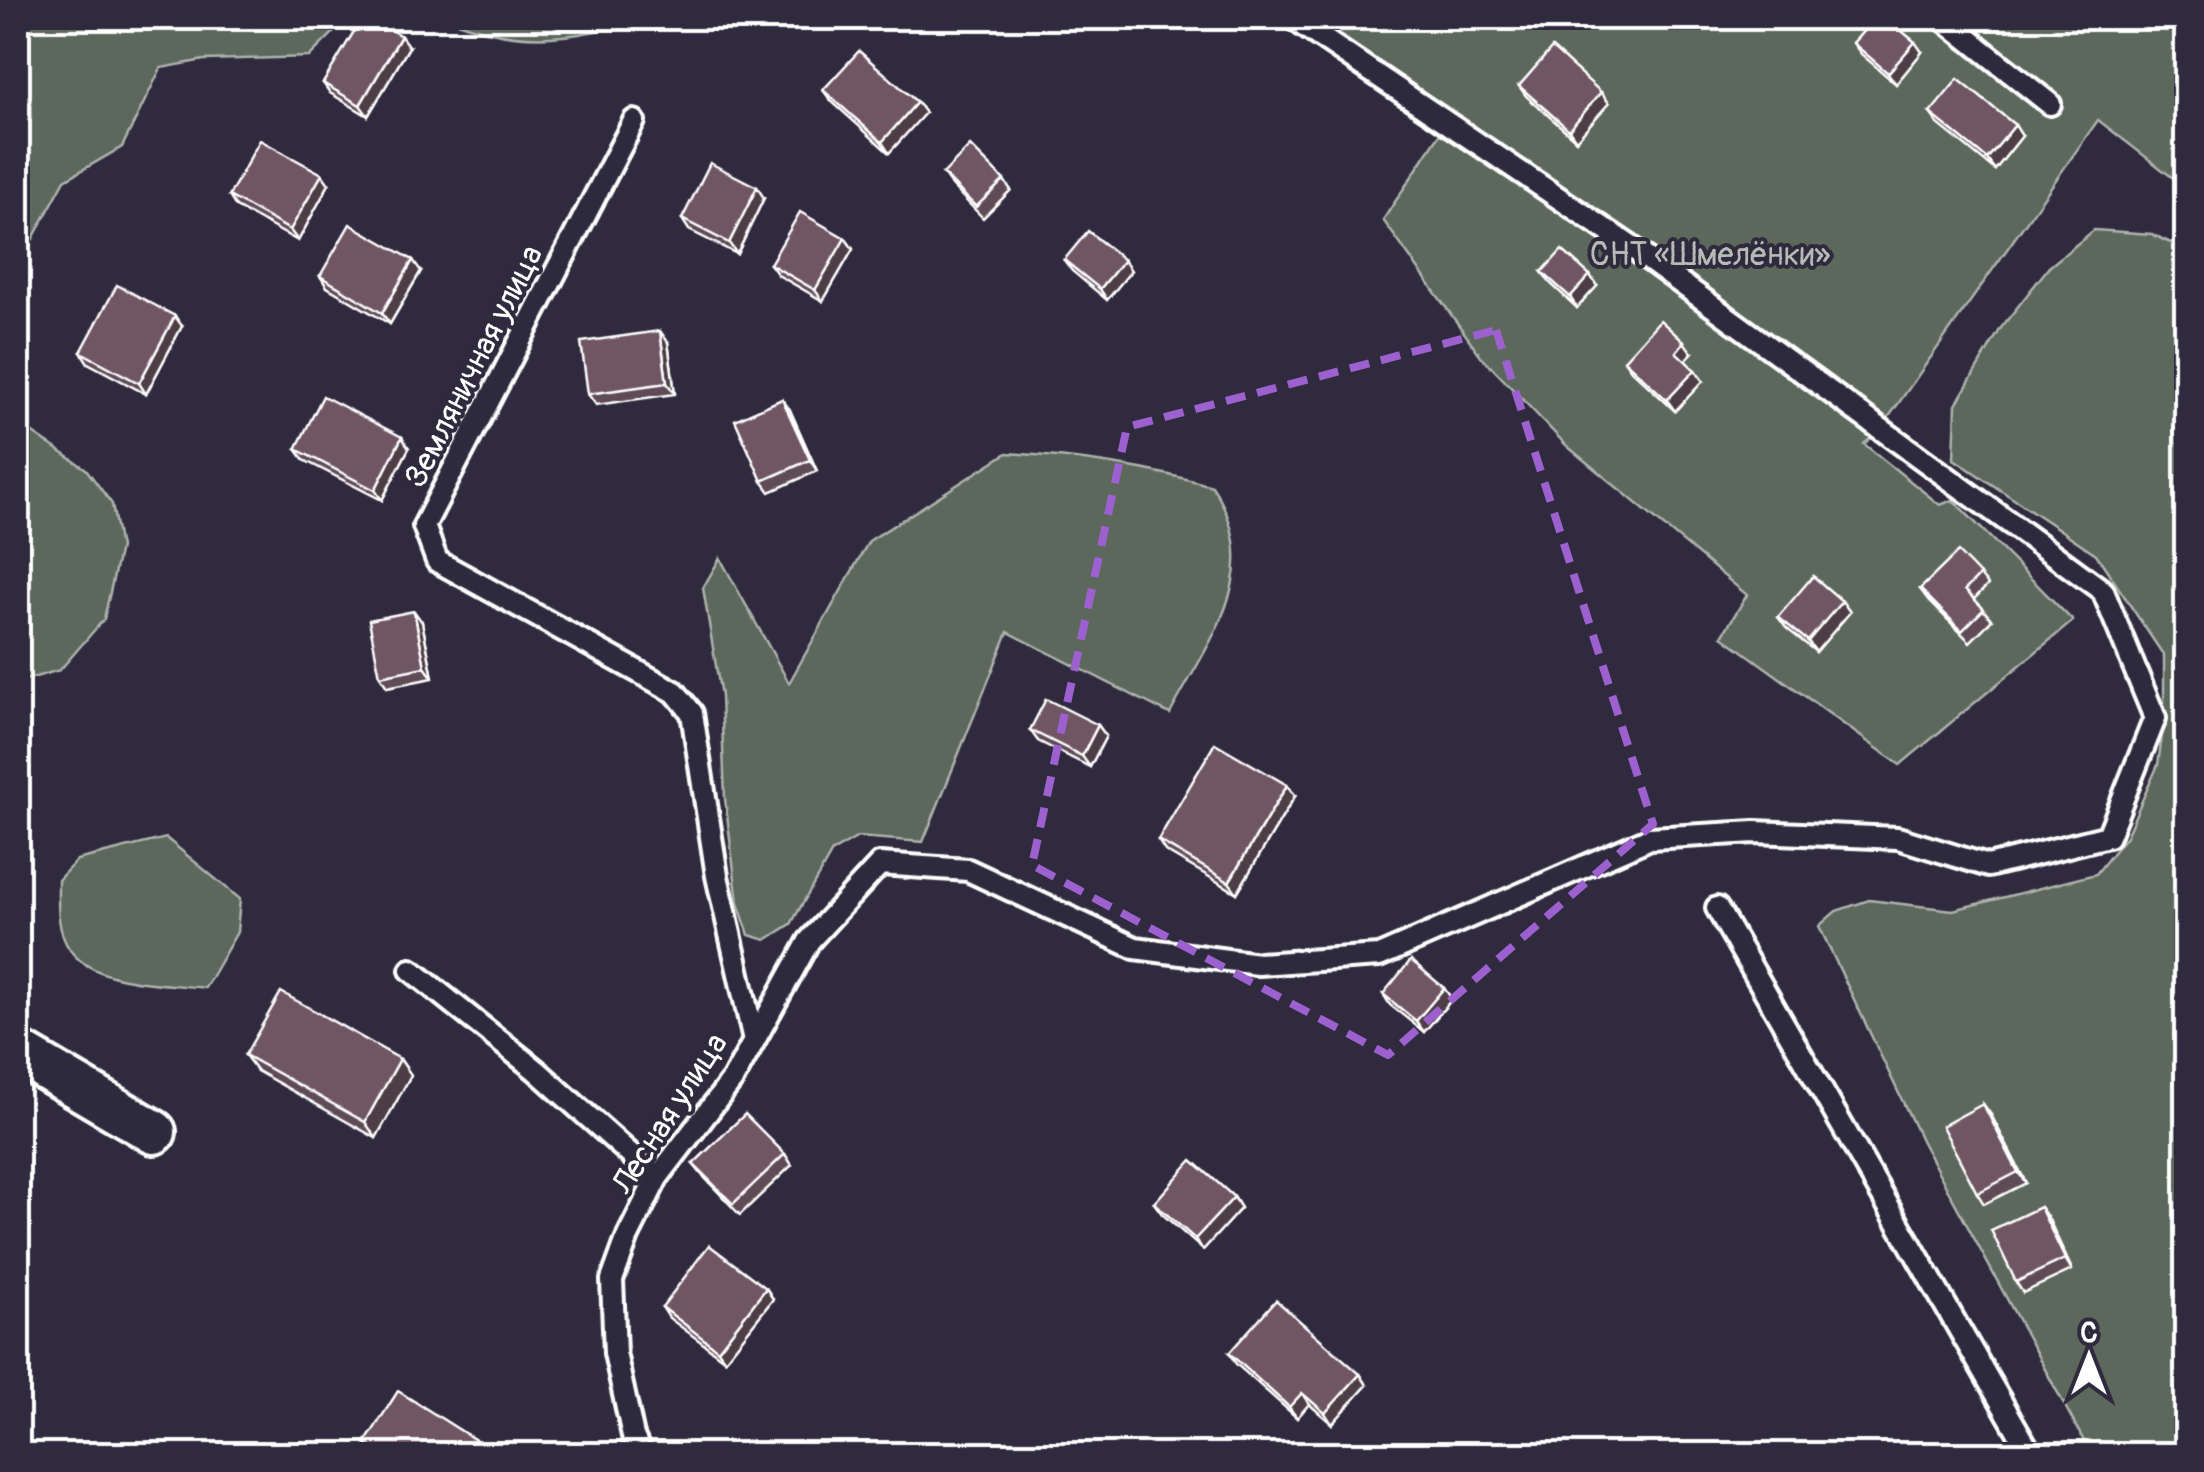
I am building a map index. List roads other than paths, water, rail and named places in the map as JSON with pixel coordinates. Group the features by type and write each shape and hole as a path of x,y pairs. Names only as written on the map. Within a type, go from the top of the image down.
{"street":[{"path":"18,1052 154,1132"}],"lane":[{"name":"Лесная улица","path":"641,1454 632,1436 615,1353 612,1280 657,1178 733,1079 808,941 880,864 968,870 1134,948 1258,964 1379,956 1650,838 1756,832 1898,838 1988,866 2108,836 2155,718 2103,592 1630,246 1292,18"},
{"path":"1942,18 2050,104"},
{"name":"Земляничная улица","path":"634,121 424,526 437,561 676,692 692,713 716,876 754,1036"},
{"path":"1717,908 2032,1454"},
{"path":"411,970 536,1070 657,1178"}],"park label":[{"name":"СНТ «Шмелёнки»","path":"1710,254"}]}
